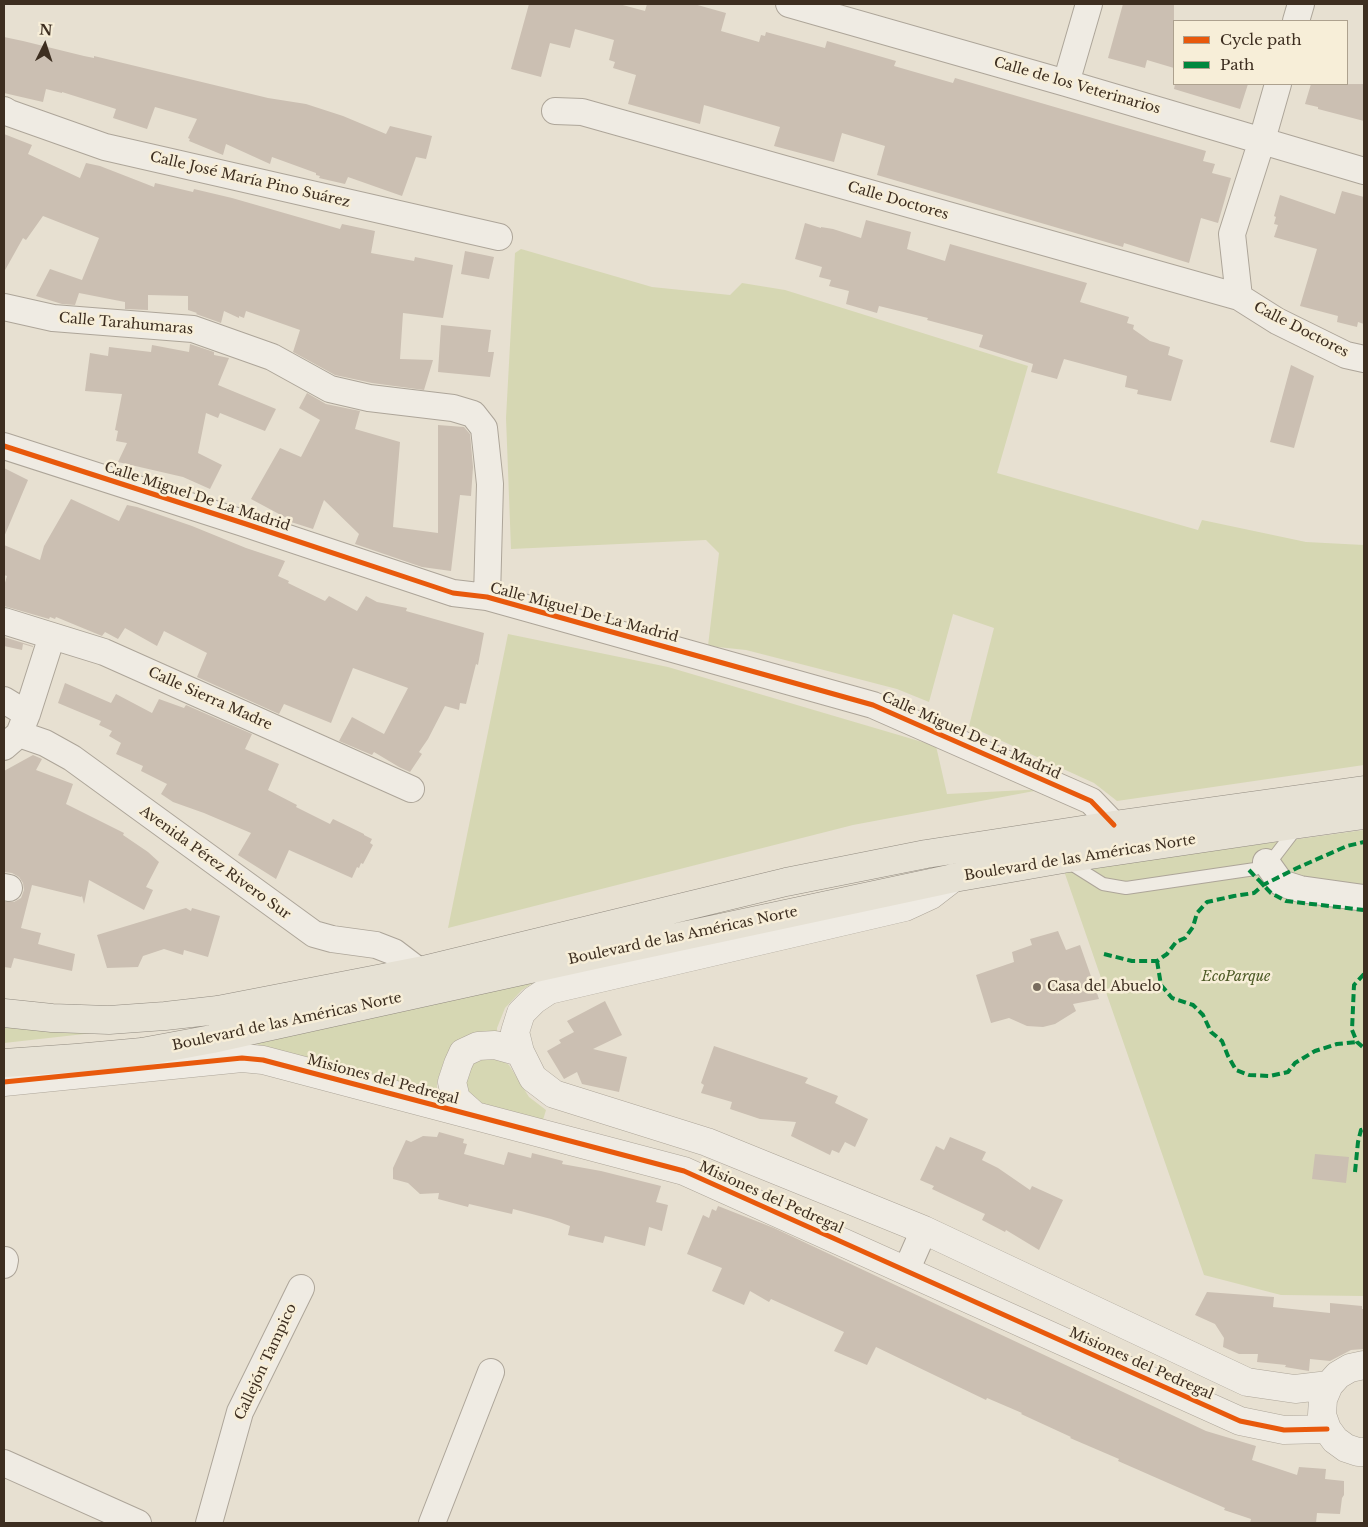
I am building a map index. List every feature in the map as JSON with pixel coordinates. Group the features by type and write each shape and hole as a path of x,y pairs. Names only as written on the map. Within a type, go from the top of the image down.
{"main road":[{"name":"Boulevard de las Américas Norte","path":"4,1013 52,1018 109,1020 218,1010 419,971 786,882 926,854 1114,825 1364,790"},
{"name":"Boulevard de las Américas Norte","path":"4,1063 142,1052 212,1040 594,955 954,878 1064,859 1364,815"}],"street":[{"name":"Calle de los Veterinarios","path":"789,4 1066,82 1364,171"},
{"path":"1066,82 1089,4"},
{"path":"1296,20 1301,4"},
{"name":"Calle Doctores","path":"1238,297 1232,234 1278,85"},
{"name":"Calle José María Pino Suárez","path":"4,110 105,147 499,237"},
{"name":"Calle Doctores","path":"556,112 582,112 1238,297 1286,325 1346,355 1364,359"},
{"name":"Calle Tarahumaras","path":"4,307 54,318 194,329 272,357 330,388 369,398 453,408 473,414 484,428 490,484 487,597"},
{"name":"Calle Miguel De La Madrid","path":"4,446 238,521 453,593 487,597 873,705 1091,801 1114,825"},
{"name":"Calle Sierra Madre","path":"4,621 104,652 411,789"},
{"path":"17,732 52,636"},
{"name":"Avenida Pérez Rivero Sur","path":"4,700 17,732 45,743 72,758 314,934 332,939 376,945 394,952 419,971"},
{"path":"1266,862 1281,883 1300,889 1364,898"},
{"name":"Misiones del Pedregal","path":"954,878 931,895 905,907 550,990 534,1000 521,1013 515,1032 520,1052 533,1078 554,1094 707,1142 924,1230 1247,1382 1295,1389 1329,1385"},
{"path":"475,1116 456,1099 452,1082 463,1053 478,1046 495,1045 520,1052"},
{"name":"Misiones del Pedregal","path":"4,1082 242,1058 263,1060 684,1171 1240,1421 1284,1430 1327,1429"},
{"path":"906,1271 924,1230"},
{"name":"Callejón Tampico","path":"209,1523 240,1412 301,1288"},
{"path":"1364,1365 1350,1368 1338,1375 1329,1385 1323,1399 1322,1415 1327,1429 1335,1440 1346,1448 1364,1452"},
{"path":"432,1523 491,1372"},
{"path":"4,1463 138,1523"}],"lane":[{"path":"1064,859 1103,884 1126,888 1255,869 1275,856 1300,824"}],"green space":[{"path":"521,249 652,287 730,295 742,283 785,290 1028,366 997,473 1198,530 1202,520 1306,542 1364,545 1364,765 1117,801 1094,783 969,726 994,628 953,614 929,702 897,689 746,650 708,646 719,553 706,540 511,549 506,418 515,253"},
{"path":"508,634 668,667 936,746 947,794 1045,789 853,825 448,928"},
{"name":"EcoParque","path":"1364,830 1364,1296 1281,1295 1204,1275 1064,871"},
{"path":"539,979 522,990 505,1008 497,1028 497,1036 463,1041 444,1061 437,1083 437,1092 252,1043"},
{"path":"4,1027 25,1029 120,1030 4,1043"},
{"path":"499,1059 509,1065 529,1097 546,1110 543,1120 482,1106 470,1098 465,1086 466,1071 476,1060"}],"building":[{"path":"529,4 619,4 645,11 647,4 694,4 726,13 721,31 759,42 761,35 765,36 766,32 825,48 827,41 896,61 894,66 953,83 955,78 1206,151 1203,161 1215,164 1212,173 1231,178 1218,223 1201,218 1189,263 1124,243 1123,247 877,175 885,146 842,133 834,162 774,146 780,127 704,105 700,124 628,104 636,75 613,68 615,62 609,60 614,40 575,29 570,48 550,43 541,77 511,69"},
{"path":"1123,4 1174,4 1173,68 1147,60 1145,68 1108,58"},
{"path":"4,37 84,56 94,58 94,56 268,98 306,104 343,116 386,134 390,126 432,136 426,159 416,157 402,196 348,177 345,184 319,178 320,176 316,175 316,173 272,157 270,164 226,144 223,155 189,141 190,139 188,138 197,119 155,107 147,129 113,118 116,109 62,92 46,89 43,102 4,93"},
{"path":"1364,84 1364,121 1305,104 1311,85"},
{"path":"1175,85 1248,85 1240,109 1174,89"},
{"path":"4,134 32,145 28,154 80,178 86,163 100,166 154,187 155,183 193,192 194,189 340,229 342,224 375,231 371,253 414,261 415,257 453,265 443,318 403,313 400,359 433,360 424,390 372,383 335,375 293,352 300,330 246,311 244,318 239,316 239,318 224,311 221,323 188,310 188,296 148,295 148,310 125,309 125,302 79,293 75,305 62,304 36,296 50,269 82,280 99,238 43,216 26,240 23,238 4,272"},
{"path":"1342,191 1364,197 1364,324 1358,322 1357,327 1337,322 1338,316 1300,306 1317,249 1274,237 1278,225 1274,224 1276,217 1274,216 1280,195 1335,214"},
{"path":"866,220 911,232 907,249 945,261 950,244 1087,283 1080,302 1129,317 1127,323 1134,325 1133,329 1150,341 1170,347 1168,355 1183,360 1171,401 1137,394 1138,390 1125,387 1127,376 1064,359 1057,379 1031,372 1033,364 979,347 983,335 927,320 928,318 879,306 877,313 846,304 849,291 829,286 831,280 819,277 822,267 795,259 805,223 861,238"},
{"path":"465,251 494,257 489,279 461,274"},
{"path":"441,325 491,330 488,352 494,352 490,377 438,372"},
{"path":"190,344 214,352 214,355 229,358 218,385 276,409 265,431 220,413 218,418 206,413 198,453 222,465 210,489 183,477 118,462 127,443 116,441 118,431 115,430 122,394 85,391 90,353 108,356 109,347 151,352 152,345 189,352"},
{"path":"1291,365 1314,376 1294,448 1270,442"},
{"path":"307,393 326,404 360,411 355,429 400,442 393,527 438,533 438,425 464,427 470,434 473,467 471,496 460,495 451,571 422,567 355,544 359,534 324,500 313,529 291,522 251,499 280,448 301,457 320,420 299,408"},
{"path":"4,468 28,480 4,537"},
{"path":"71,499 119,521 127,505 137,507 285,561 278,576 325,601 329,596 357,611 366,596 377,602 407,608 406,611 484,633 478,665 476,664 466,704 460,703 459,710 445,706 419,752 422,754 410,772 374,752 372,755 339,741 352,717 384,734 408,688 353,668 331,723 284,704 279,714 197,677 207,653 164,631 157,646 125,628 118,639 105,632 102,636 56,617 55,619 50,617 49,619 4,606 4,586 7,576 4,575 4,545 40,560 44,546"},
{"path":"4,637 33,647 23,644 22,650 4,646"},
{"path":"65,683 111,703 116,694 152,713 159,699 184,708 186,705 252,734 245,749 279,764 268,790 330,824 333,819 372,839 370,843 373,845 363,864 361,863 359,868 357,867 352,878 289,850 276,879 238,855 251,833 173,802 161,794 167,784 141,771 143,766 116,754 121,743 109,736 112,731 99,725 101,721 58,703"},
{"path":"33,755 42,759 36,770 73,784 66,804 124,833 123,835 159,862 146,887 153,890 144,910 89,880 84,904 82,896 32,885 21,928 41,933 38,944 75,954 72,971 14,958 11,968 4,967 4,902 14,902 21,898 24,890 23,883 19,877 12,873 4,872 4,771"},
{"path":"186,908 191,911 192,908 220,916 208,957 184,950 183,955 164,949 143,956 138,967 107,968 97,935"},
{"name":"Casa del Abuelo","path":"1058,931 1066,950 1080,945 1099,999 1073,1004 1076,1011 1055,1024 1043,1027 1027,1026 1009,1018 991,1023 976,975 1014,962 1012,952 1032,945 1030,939"},
{"path":"605,1001 622,1035 593,1049 627,1057 619,1092 582,1084 577,1072 564,1079 547,1051 561,1043 559,1040 574,1032 567,1021"},
{"path":"714,1046 808,1078 805,1083 838,1096 835,1103 868,1119 855,1147 845,1142 839,1153 832,1150 830,1155 791,1136 796,1122 760,1119 730,1109 732,1102 701,1093 704,1085 701,1083"},
{"path":"439,1132 464,1139 463,1143 467,1144 464,1154 504,1165 508,1152 531,1158 532,1153 563,1161 562,1164 601,1171 661,1186 656,1202 668,1205 662,1231 649,1227 645,1246 605,1236 603,1243 568,1235 570,1226 551,1219 513,1209 512,1214 469,1204 468,1207 438,1199 439,1193 420,1194 408,1183 393,1179 393,1168 406,1140 411,1142 423,1136 437,1137"},
{"path":"950,1137 986,1152 982,1160 998,1168 1030,1190 1032,1186 1063,1200 1039,1250 1006,1230 1005,1232 982,1220 985,1214 932,1189 934,1186 920,1180 936,1146 944,1150"},
{"path":"1315,1154 1349,1157 1346,1183 1312,1179"},
{"path":"718,1206 774,1228 1206,1431 1256,1446 1252,1460 1297,1475 1299,1467 1326,1469 1325,1479 1344,1481 1344,1495 1340,1514 1317,1513 1316,1523 1250,1523 1251,1519 1224,1510 1225,1508 1118,1461 1119,1459 1070,1438 1022,1413 987,1398 986,1400 876,1347 867,1365 834,1351 844,1332 771,1299 769,1302 750,1291 744,1305 712,1291 722,1268 687,1254 703,1215 709,1218 712,1209 716,1211"},
{"path":"1207,1292 1274,1297 1273,1307 1330,1313 1330,1303 1362,1306 1362,1309 1364,1309 1364,1349 1351,1350 1330,1361 1310,1359 1309,1371 1285,1367 1286,1365 1257,1362 1258,1354 1239,1354 1223,1347 1224,1338 1215,1324 1195,1315"}],"marked path":[{"path":"1104,954 1132,961 1157,961 1167,954 1176,942 1185,938 1193,927 1197,913 1207,902 1254,893 1263,885 1297,868 1347,846 1364,842"},
{"path":"1249,870 1271,893 1286,901 1364,910"},
{"path":"1157,961 1161,985 1172,998 1193,1005 1203,1015 1211,1032 1222,1041 1236,1070 1249,1075 1270,1076 1288,1072 1295,1063 1315,1051 1337,1044 1357,1042"},
{"path":"1364,974 1354,985 1352,1030 1357,1042 1364,1048"},
{"path":"1355,1172 1358,1142 1361,1130 1364,1129"}],"cycle path":[{"path":"4,446 453,593 487,597 873,705 1091,801 1114,825"},
{"path":"4,1082 242,1058 263,1060 684,1171 1240,1421 1284,1430 1327,1429"}],"place":[{"name":"Casa del Abuelo","path":"1037,987"}]}
